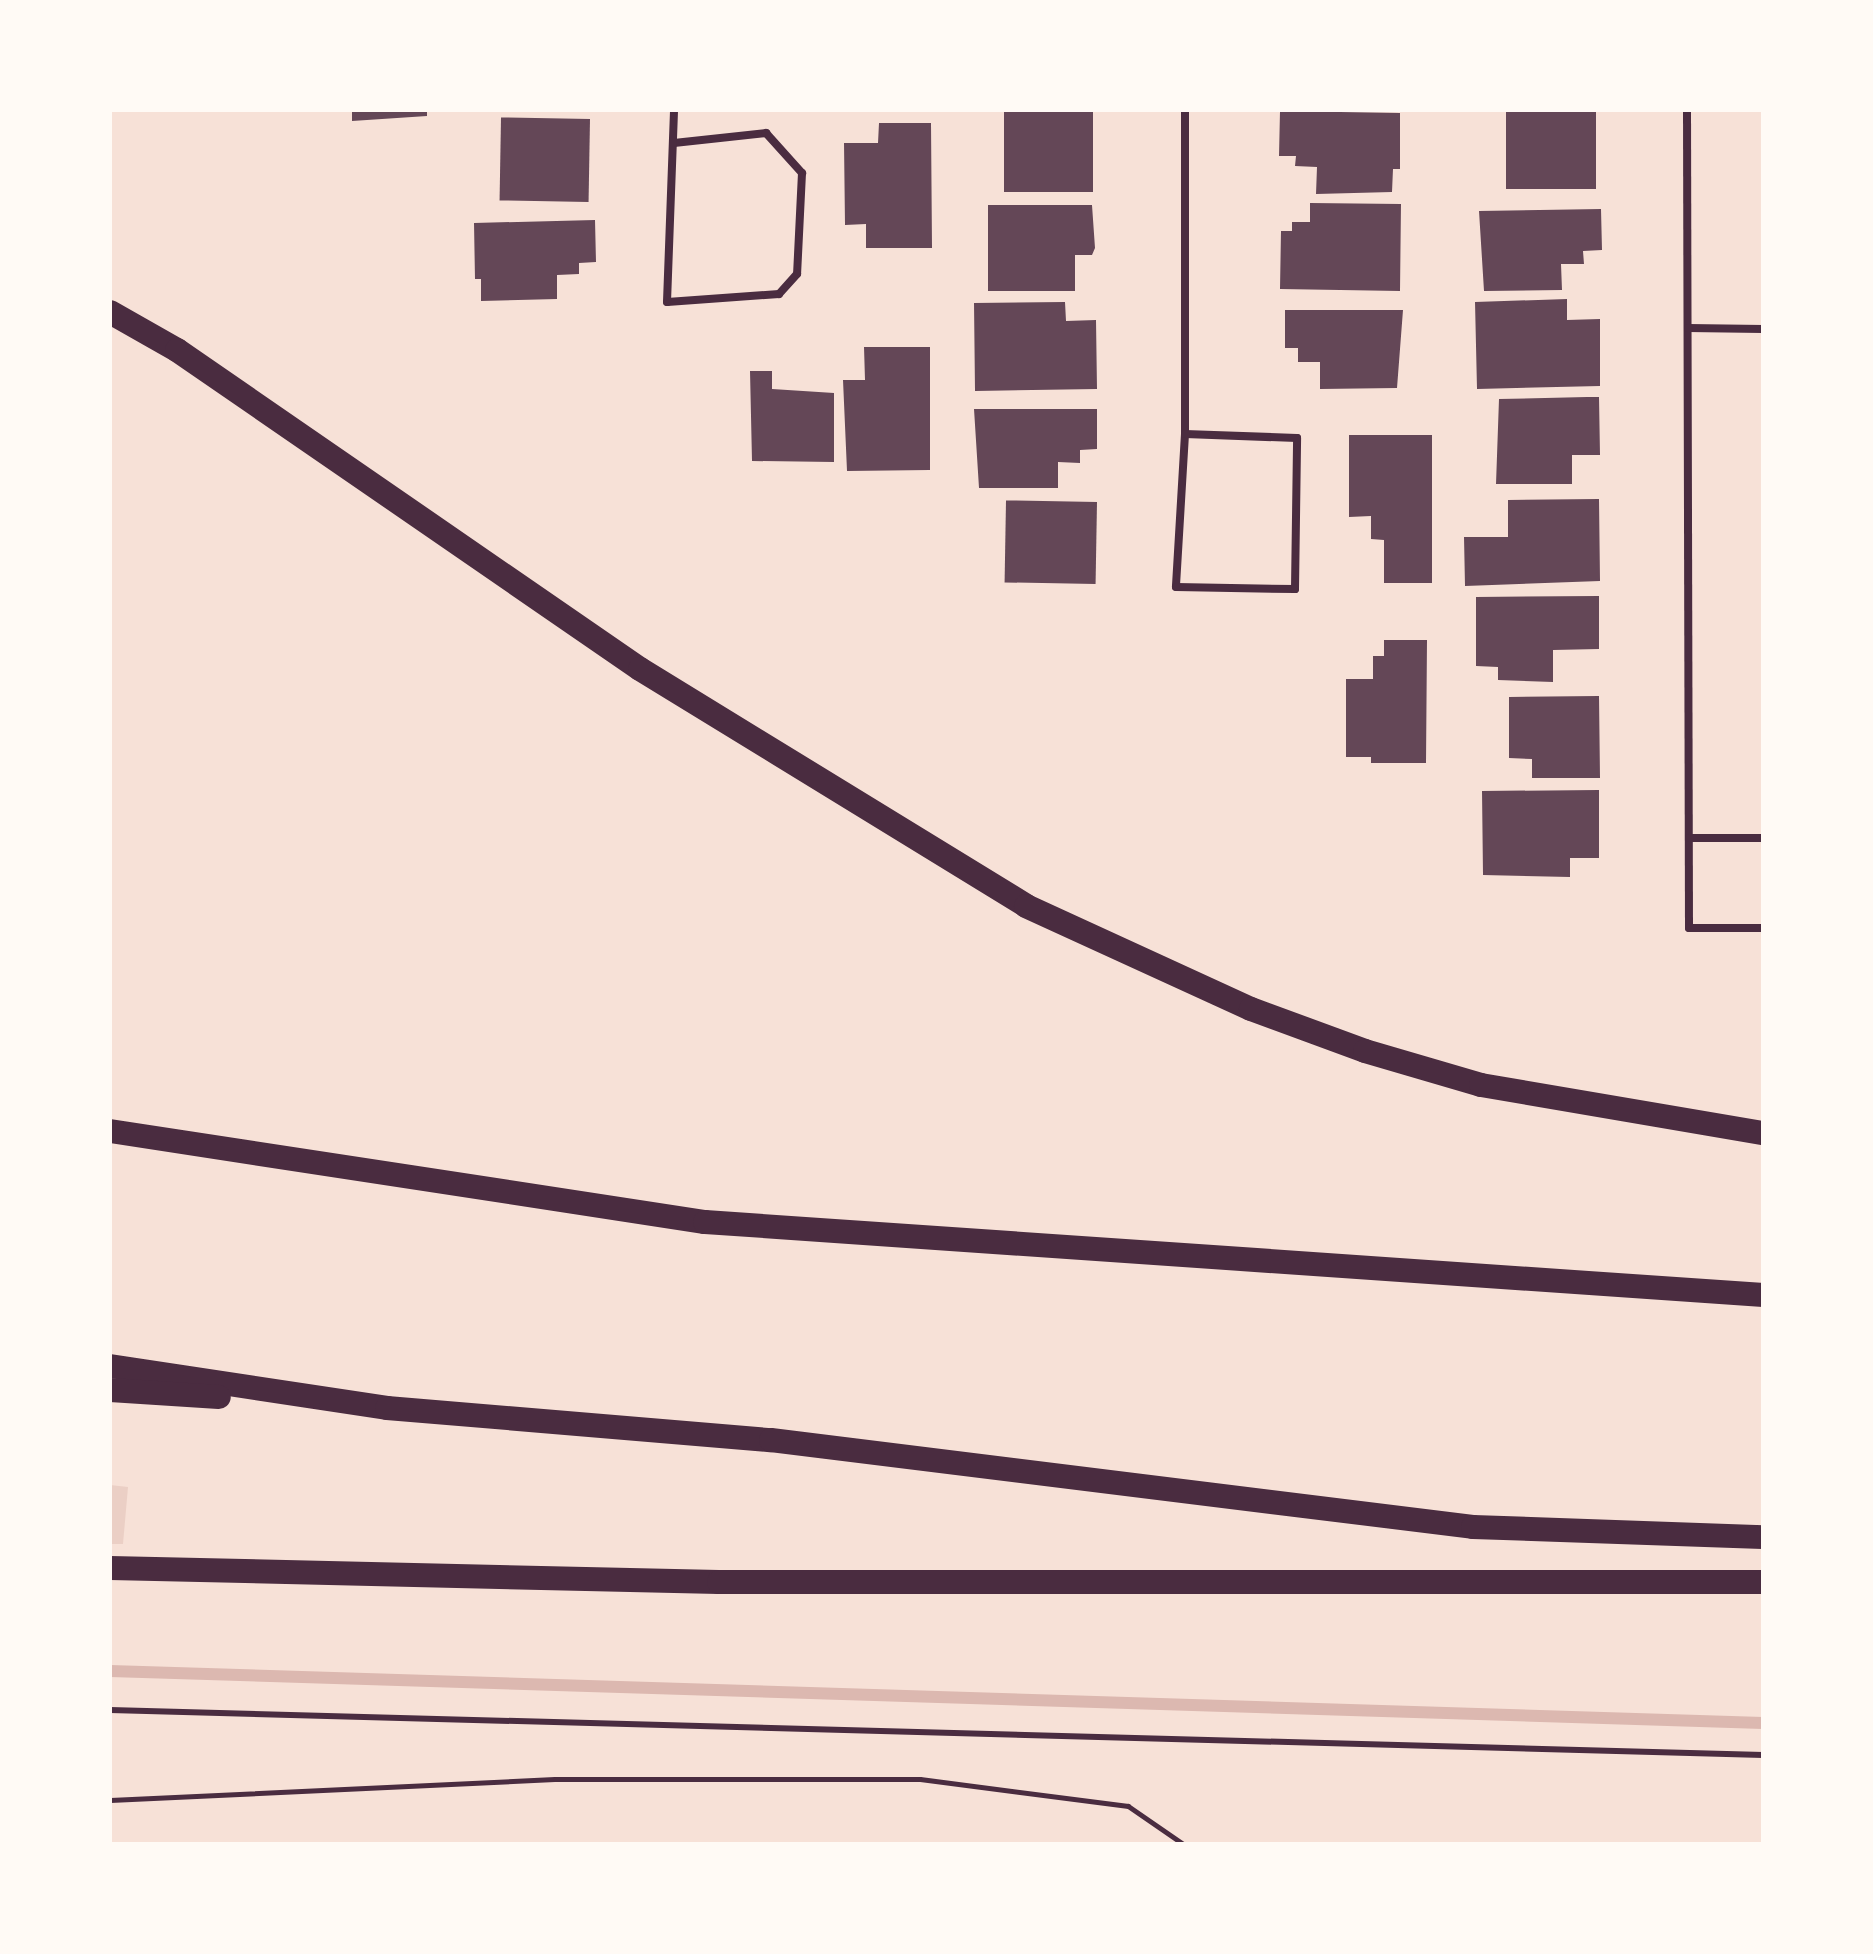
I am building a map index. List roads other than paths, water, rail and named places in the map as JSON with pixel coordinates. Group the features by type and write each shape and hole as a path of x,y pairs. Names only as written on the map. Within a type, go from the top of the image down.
{"highway":[{"path":"110,312 177,350 640,669 1026,906 1251,1009 1365,1051 1481,1085 1763,1133"},
{"path":"110,1131 705,1222 1763,1295"},
{"path":"110,1366 387,1408"},
{"path":"110,1390 387,1408 771,1440 1473,1527 1763,1537"},
{"path":"110,1568 719,1582 1705,1586 1763,1582"}],"street":[{"path":"674,110 667,302 779,294 797,274 802,173 766,133 674,143"},
{"path":"1185,110 1185,434 1176,587 1295,589 1297,438 1185,434"},
{"path":"1687,110 1689,928 1763,928"},
{"path":"1688,328 1763,329"},
{"path":"1689,838 1763,838"}],"lane":[{"path":"110,1710 1763,1755"}],"waterway":[{"path":"110,1671 1763,1723"}]}
